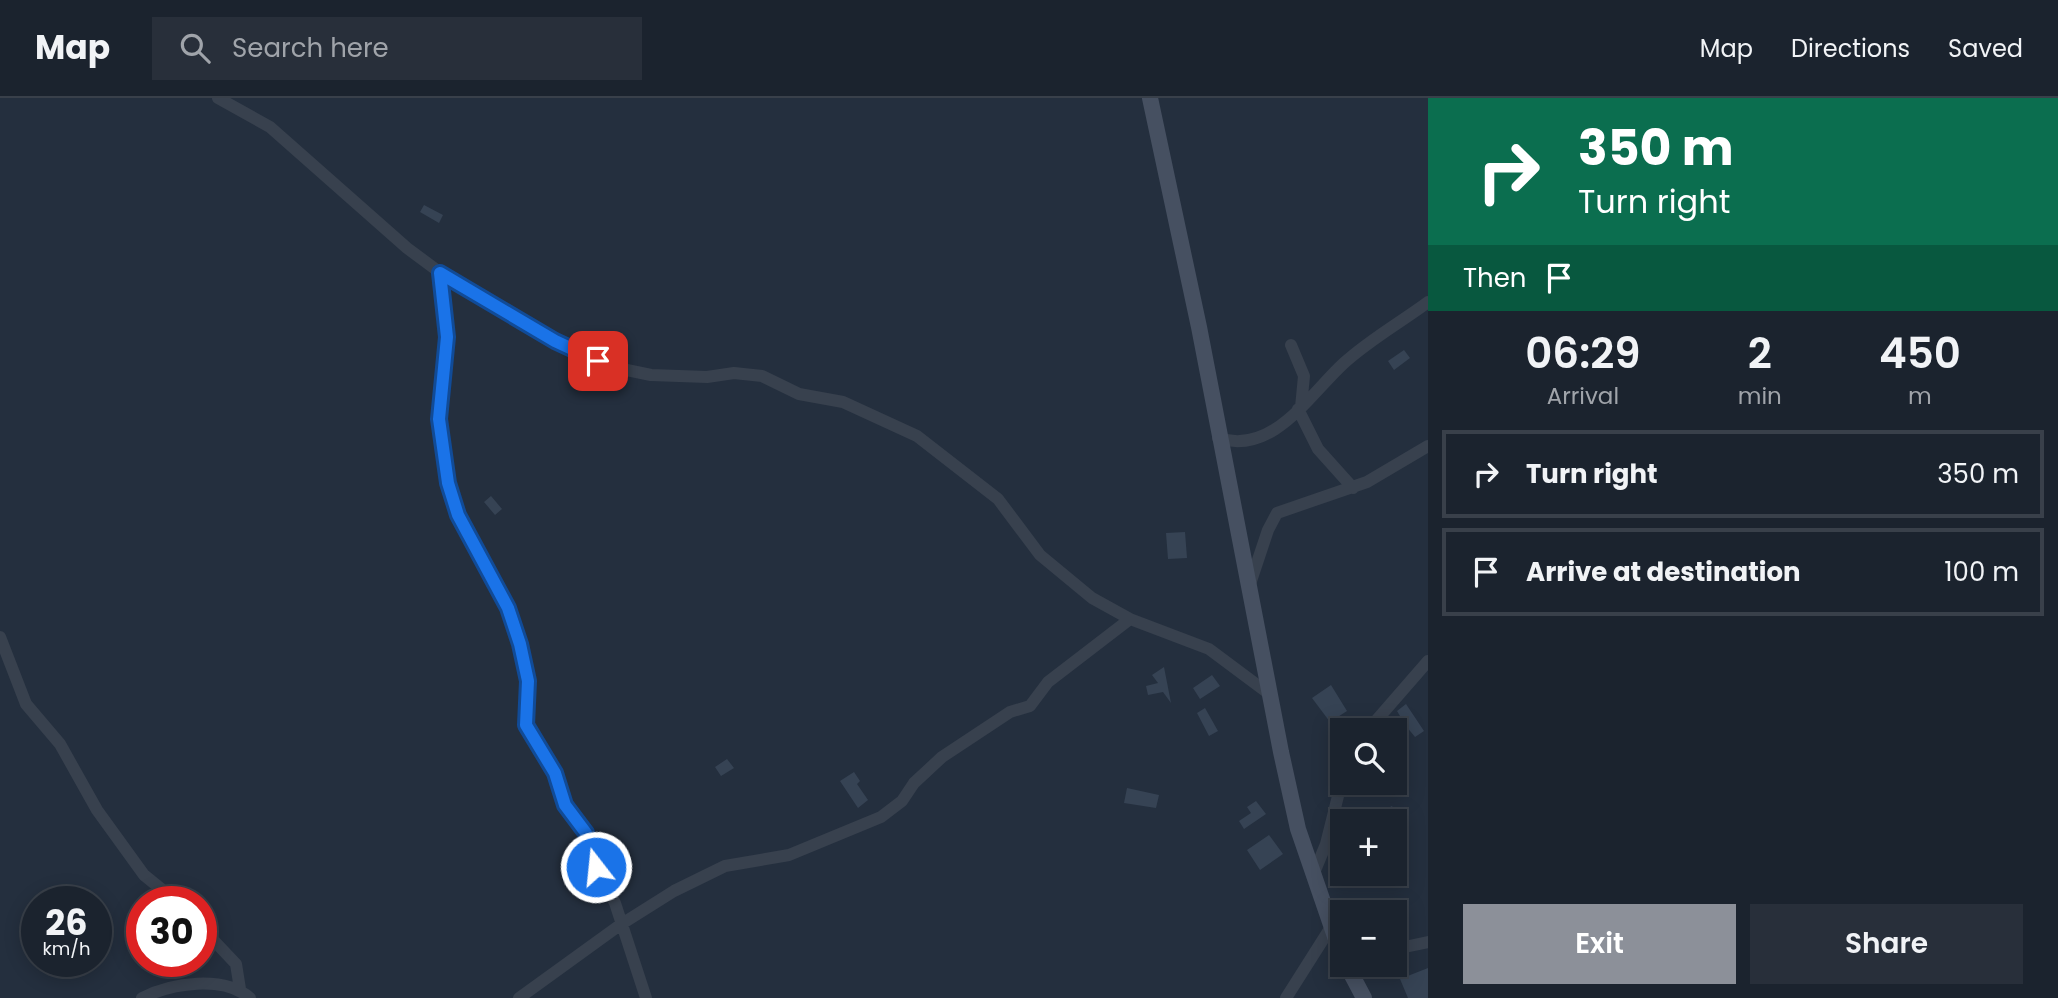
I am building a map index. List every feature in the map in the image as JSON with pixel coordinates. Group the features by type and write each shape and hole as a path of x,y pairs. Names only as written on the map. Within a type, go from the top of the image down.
{"main road":[{"path":"1150,98 1199,327 1268,693 1298,829 1330,924"},
{"path":"1353,977 1364,998"}],"street":[{"path":"218,98 270,127 407,248 440,273 555,341 598,361 650,375 680,377 734,373 762,376 799,394 843,402 917,436 998,499 1040,555 1092,598 1129,619 1209,649 1268,693"},
{"path":"440,273 447,337 439,419 448,483 458,515 508,608 520,644 528,681 526,725 555,773 565,805 586,833 596,867 615,903 646,998"},
{"path":"1218,438 1232,442 1253,442 1273,430 1345,362 1428,302"},
{"path":"1292,345 1304,376 1299,408 1318,449 1353,488"},
{"path":"1248,590 1268,530 1277,513 1353,488 1428,446"},
{"path":"519,998 620,925 674,891 725,866 789,855 881,817 902,801 934,764 1010,712 1030,706 1048,682 1129,619"},
{"path":"0,637 26,704 60,744 97,810 144,875 158,886"},
{"path":"1378,718 1428,661"},
{"path":"1314,873 1326,844 1338,795"},
{"path":"1286,998 1330,929"},
{"path":"1407,946 1428,942"},
{"path":"217,944 236,964 245,994"},
{"path":"142,998 210,984 245,994"}],"building":[{"path":"424,205 443,215 439,223 420,212"},
{"path":"1404,350 1410,358 1394,370 1388,361"},
{"path":"491,496 502,509 495,515 484,502"},
{"path":"1185,532 1187,558 1168,559 1166,533"},
{"path":"1164,667 1171,703 1163,692 1148,695 1146,686 1158,683 1152,675"},
{"path":"1212,675 1220,686 1200,699 1193,688"},
{"path":"1331,685 1347,711 1336,718 1330,718 1330,722 1312,698"},
{"path":"1406,704 1424,731 1415,737 1407,727 1407,718 1397,718 1400,716 1397,711"},
{"path":"1205,708 1218,731 1209,736 1197,713"},
{"path":"727,759 734,768 721,776 715,767"},
{"path":"854,772 860,781 857,784 868,800 858,808 840,781"},
{"path":"1127,788 1159,795 1156,808 1124,803"},
{"path":"1256,801 1266,814 1244,829 1239,821 1251,813 1247,807"},
{"path":"1269,835 1283,854 1260,870 1247,850"},
{"path":"1428,968 1428,998 1408,998 1400,979"}],"route":[{"path":"596,867 586,833 565,805 555,773 526,725 528,681 520,644 508,608 458,515 448,483 438,406 447,337 440,273 511,312 555,341 598,361"}]}
